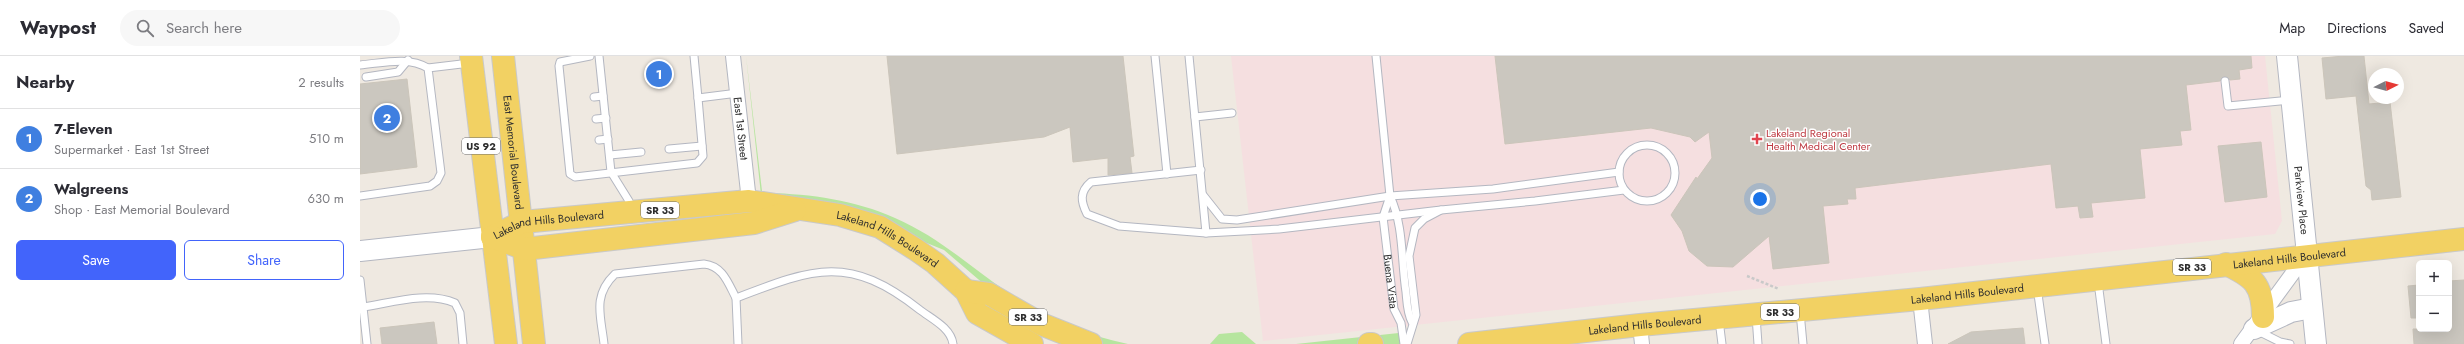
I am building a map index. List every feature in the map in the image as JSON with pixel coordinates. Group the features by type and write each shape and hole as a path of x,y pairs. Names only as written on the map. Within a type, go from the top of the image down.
{"main road":[{"name":"East Memorial Boulevard","path":"503,56 525,249 534,344"},
{"name":"US 92","path":"472,60 506,344"},
{"name":"Lakeland Hills Boulevard","path":"492,237 522,222 749,201 840,214 880,227 935,263 966,291 977,313 1031,344"},
{"name":"Lakeland Hills Boulevard","path":"492,237 525,249 754,223 798,209"},
{"name":"Lakeland Hills Boulevard","path":"1470,344 1641,334 1719,318 1920,298 2464,239"},
{"path":"2226,264 2248,275 2260,289 2263,302 2258,323"},
{"name":"SR 33","path":"966,291 989,294 1041,324 1091,344"}],"street":[{"name":"East 1st Street","path":"733,56 749,201"},
{"name":"Parkview Place","path":"2286,56 2316,344"},
{"path":"360,251 492,237"},
{"path":"2241,344 2258,323 2306,255"},
{"path":"1920,298 1925,344"},
{"path":"2258,323 2290,312 2312,308"}],"lane":[{"path":"590,56 560,62 567,101 567,145 570,174 575,177 697,163 703,156 694,56"},
{"path":"599,56 611,172 629,201 632,213"},
{"path":"1155,56 1167,174"},
{"path":"1189,56 1206,233"},
{"path":"1376,56 1390,196 1399,215 1404,275 1409,315 1412,322"},
{"path":"360,65 408,60 418,61 428,68 472,60"},
{"path":"366,77 398,72 408,60"},
{"path":"360,196 430,186 437,181 441,173 428,68"},
{"path":"2225,80 2228,106 2291,100"},
{"path":"698,98 738,93"},
{"path":"594,97 603,96"},
{"path":"1195,117 1232,113"},
{"path":"596,119 606,118"},
{"path":"599,140 608,139"},
{"path":"567,145 575,144"},
{"path":"1649,145 1665,152 1674,167 1672,186 1659,199 1639,201 1624,190 1619,172 1625,155 1632,149 1649,145"},
{"path":"669,149 702,146"},
{"path":"610,155 641,152"},
{"path":"1201,170 1091,182 1085,187 1082,195 1082,204 1087,214 1119,226 1206,233 1279,228 1624,190"},
{"path":"1203,195 1222,219 1237,220 1390,196 1493,189 1619,172"},
{"path":"1383,217 1390,196"},
{"path":"1406,344 1412,322 1416,315 1409,256 1415,228 1424,219 1441,210"},
{"name":"Buena Vista","path":"1383,217 1394,309 1401,324 1406,344"},
{"path":"604,344 599,297 607,281 615,274 713,265 720,270 736,298 738,344"},
{"path":"736,298 802,274 840,271 861,275 896,291 945,329 953,344"},
{"path":"2097,278 2106,344"},
{"path":"360,280 367,344"},
{"path":"2037,285 2045,344"},
{"path":"363,307 418,298 444,298 455,303 460,313 463,344"},
{"path":"1800,310 1803,344"},
{"path":"1755,314 1758,344"},
{"path":"1719,318 1722,344"},
{"path":"2258,323 2280,342 2290,344"}],"path":[{"path":"1747,276 1779,289"}],"shaded area":[{"name":"Lakeland Regional Health Medical Center","path":"1231,56 2265,56 2282,221 2275,234 1263,341"}],"green space":[{"path":"746,56 762,191 768,193 800,195 849,202 895,218 926,234 1011,295 1038,312 1067,326 1128,344 1083,344 1019,314 944,250 907,235 761,195"},
{"path":"1242,332 1256,344 1210,344 1219,334"},
{"path":"1408,332 1403,344 1296,344"}],"building":[{"path":"887,56 1123,56 1134,156 1130,157 1132,173 1108,175 1108,158 1073,162 1070,127 1044,137 897,154"},
{"path":"1495,56 2251,56 2252,68 2239,70 2240,79 2230,80 2225,76 2220,81 2186,85 2191,130 2180,131 2182,145 2140,149 2145,198 2091,203 2093,217 2080,218 2078,206 2056,208 2051,164 1855,188 1856,199 1847,199 1848,204 1823,206 1829,263 1773,269 1769,236 1733,267 1707,266 1689,251 1682,231 1671,215 1696,177 1697,179 1712,158 1709,132 1695,142 1690,137 1651,128 1505,144"},
{"path":"2364,56 2368,104 2390,104 2401,197 2372,200 2371,190 2366,186 2356,96 2326,99 2322,58"},
{"path":"407,79 417,167 360,174 360,84"},
{"path":"2261,142 2267,197 2225,202 2218,146"},
{"path":"2464,280 2464,344 2414,344 2413,329 2416,329 2416,332 2452,332 2452,281"},
{"path":"2416,285 2416,318 2411,318 2408,286"},
{"path":"434,322 437,344 382,344 380,328"},
{"path":"2023,328 2025,344 1948,344 1971,332"}],"place":[{"name":"7-Eleven","path":"659,74"},
{"name":"Walgreens","path":"387,118"},
{"name":"Lakeland Regional Health Medical Center","path":"1757,139"}]}
